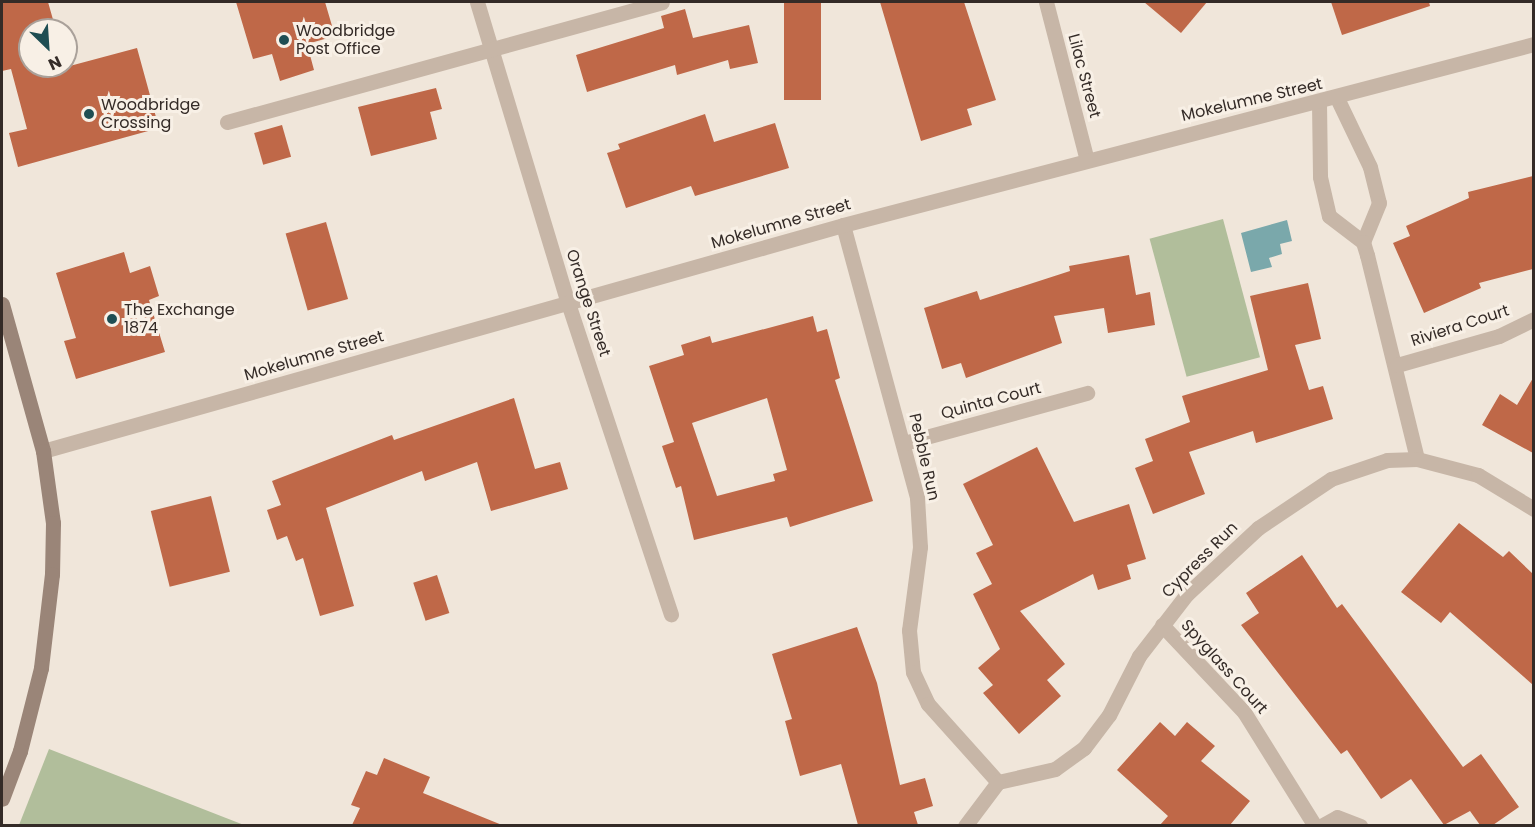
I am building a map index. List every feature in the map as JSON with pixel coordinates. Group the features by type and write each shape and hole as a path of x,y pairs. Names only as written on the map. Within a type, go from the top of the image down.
{"main road":[{"path":"2,304 43,451 53,522 52,574 41,668 20,751 2,799"}],"street":[{"name":"Orange Street","path":"477,2 568,303 671,614"},
{"path":"227,122 662,2"},
{"name":"Lilac Street","path":"1046,2 1087,160"},
{"name":"Mokelumne Street","path":"43,451 843,225 1087,160 1319,103 1533,44"},
{"path":"1337,98 1370,167 1379,203 1363,242"},
{"path":"1319,103 1320,177 1329,216 1363,242 1397,365 1417,459"},
{"name":"Pebble Run","path":"843,225 904,443 917,498 920,547 909,630 913,672 928,704 998,782"},
{"name":"Riviera Court","path":"1397,365 1499,336 1533,319"},
{"name":"Quinta Court","path":"904,443 1087,393"},
{"name":"Cypress Run","path":"998,782 1055,769 1084,748 1109,715 1129,674 1162,625 1216,567 1306,493 1359,468 1417,459 1478,475 1533,509"},
{"name":"Spyglass Court","path":"1162,625 1244,712 1316,825"},
{"path":"965,825 998,782"},
{"path":"1321,825 1337,817 1360,825"}],"green space":[{"path":"1223,219 1260,357 1187,377 1150,239"},
{"path":"49,749 244,825 19,825"}],"water":[{"path":"1287,220 1292,241 1280,244 1282,254 1269,258 1272,267 1251,272 1241,233"}],"building":[{"name":"Woodbridge Crossing","path":"2,2 48,2 53,18 18,18 18,78 78,78 78,64 137,48 159,128 18,167 9,133 27,129 11,69 2,71"},
{"name":"Woodbridge Post Office","path":"236,2 325,2 335,36 307,44 314,70 280,81 272,54 253,59"},
{"path":"784,2 821,2 821,100 784,100"},
{"path":"880,2 964,2 996,100 967,109 972,125 921,141"},
{"path":"1144,2 1207,2 1181,33"},
{"path":"1331,2 1429,2 1430,6 1342,35"},
{"path":"685,9 693,38 749,25 758,63 730,69 728,60 677,75 675,65 587,92 576,55 664,28 661,16"},
{"path":"436,88 442,109 430,112 437,139 371,156 358,107"},
{"path":"705,114 714,142 775,123 789,168 695,196 691,186 626,208 607,153 620,149 618,144"},
{"path":"282,125 291,157 263,165 254,133"},
{"path":"1533,176 1533,269 1479,283 1481,288 1424,313 1393,243 1410,236 1406,226 1469,198 1468,192"},
{"path":"326,222 348,299 308,310 286,234"},
{"name":"The Exchange 1874","path":"124,252 130,273 150,266 159,296 149,300 165,352 76,379 64,341 76,338 56,273"},
{"path":"1129,255 1136,295 1150,292 1155,325 1108,333 1104,308 1054,316 1062,343 966,378 961,363 942,369 924,308 977,291 980,300 1070,271 1069,266"},
{"path":"1308,283 1321,339 1295,345 1309,390 1323,386 1333,419 1256,443 1253,431 1189,452 1205,494 1153,514 1135,468 1153,461 1145,439 1190,422 1182,396 1268,370 1250,296"},
{"path":"813,316 817,332 827,329 840,378 835,380 873,501 790,527 787,517 694,540 681,486 676,488 662,446 674,442 649,366 684,355 681,345 710,336 712,343","holes":["767,398 787,470 773,474 775,481 717,496 692,423"]},
{"path":"1533,378 1533,453 1482,425 1500,394 1517,405"},
{"path":"514,398 535,469 560,462 568,489 491,511 477,462 425,481 422,471 326,508 354,606 320,616 303,558 296,561 287,536 277,540 267,510 281,505 272,481 392,435 394,440"},
{"path":"1037,447 1074,522 1129,504 1146,559 1127,565 1131,579 1098,590 1093,574 1020,611 1065,664 1047,680 1061,696 1019,734 983,693 993,685 978,668 1000,649 973,594 992,584 976,553 993,545 963,484"},
{"path":"211,496 230,572 170,587 151,511"},
{"path":"1459,523 1503,557 1509,551 1533,574 1533,685 1450,612 1441,623 1401,592"},
{"path":"1302,555 1337,608 1342,604 1463,767 1481,754 1519,807 1493,825 1480,825 1470,811 1444,825 1411,779 1381,799 1347,750 1341,754 1241,625 1259,613 1246,593"},
{"path":"437,575 449,613 426,621 413,583"},
{"path":"857,627 877,683 900,785 925,778 933,806 914,812 918,825 858,825 841,764 800,776 785,721 792,719 772,654"},
{"path":"1160,722 1175,736 1187,722 1215,746 1201,761 1250,801 1230,825 1160,825 1168,816 1117,770"},
{"path":"384,758 430,777 423,793 502,825 352,825 360,808 351,805 366,771 377,775"}],"place":[{"name":"Woodbridge Post Office","path":"284,40"},
{"name":"Woodbridge Crossing","path":"89,114"},
{"name":"The Exchange 1874","path":"112,319"}]}
